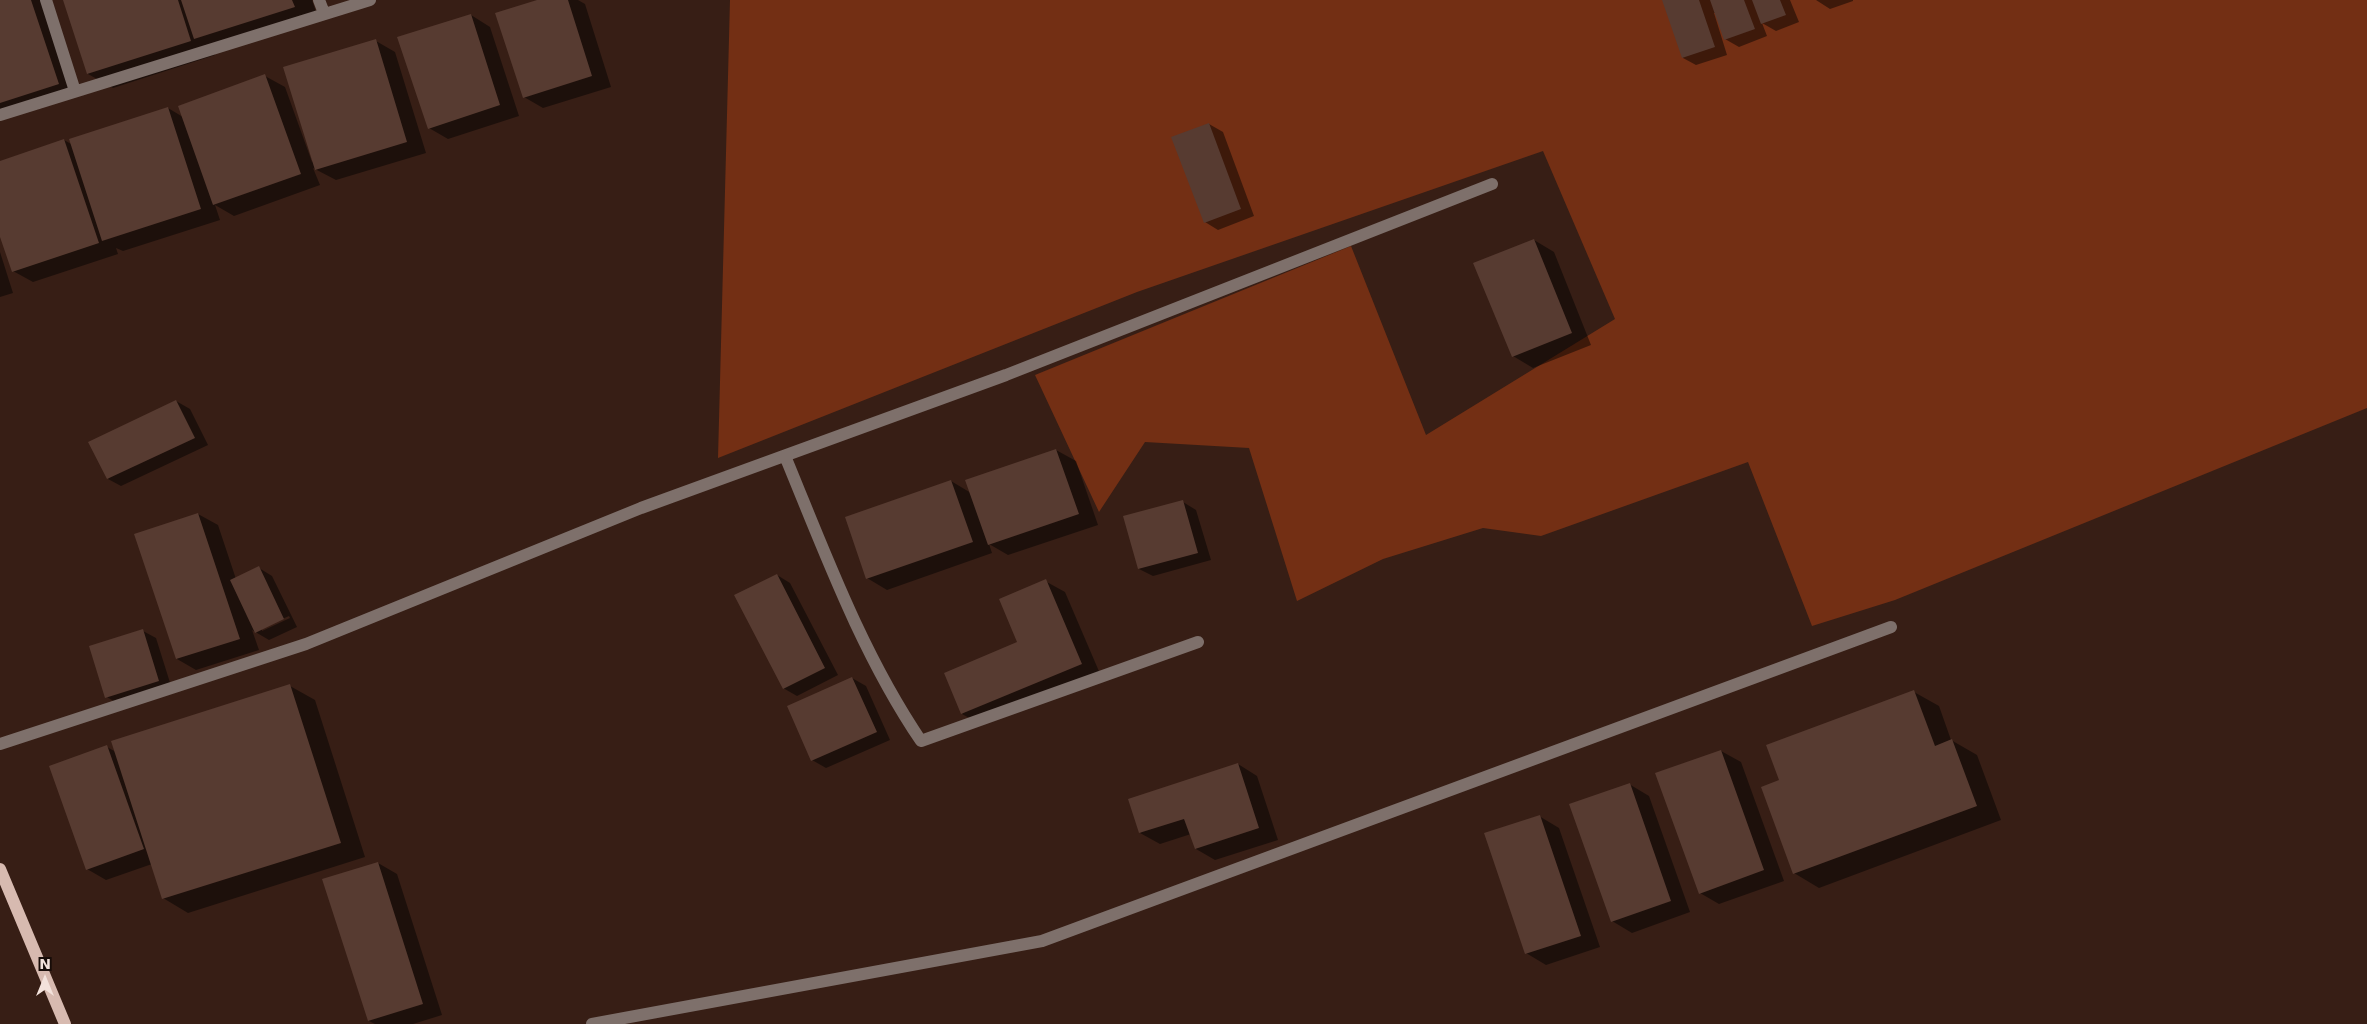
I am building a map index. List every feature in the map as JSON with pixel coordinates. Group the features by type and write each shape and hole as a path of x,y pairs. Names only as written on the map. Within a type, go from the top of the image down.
{"main road":[{"path":"0,870 65,1024"}],"street":[{"path":"46,0 75,91"},
{"path":"319,0 324,13"},
{"path":"0,115 370,0"},
{"path":"0,744 306,644 641,508 1006,375 1492,184"},
{"path":"785,456 846,605 900,711 920,742 1198,642"},
{"path":"592,1024 1042,941 1891,627"}],"shaded area":[{"path":"730,0 2367,0 2367,408 1895,600 1812,626 1748,462 1541,536 1483,528 1383,559 1297,601 1249,448 1145,442 1099,512 1035,375 1351,246 1426,435 1615,319 1543,151 1137,292 718,458"}],"building":[{"path":"0,0 31,0 59,84 0,103"},
{"path":"63,0 178,0 191,41 87,74"},
{"path":"181,0 292,0 295,7 194,39"},
{"path":"537,0 568,0 592,76 523,98 495,13"},
{"path":"1662,0 1699,0 1715,47 1682,58"},
{"path":"1710,0 1744,0 1755,29 1724,40"},
{"path":"1752,0 1780,0 1786,15 1761,24"},
{"path":"471,14 500,105 428,129 397,37"},
{"path":"376,39 407,142 315,170 283,67"},
{"path":"265,74 301,174 213,205 178,106"},
{"path":"168,107 201,209 102,241 69,139"},
{"path":"1209,123 1241,209 1204,223 1171,137"},
{"path":"64,139 99,243 12,272 0,237 0,161"},
{"path":"1534,239 1572,333 1512,357 1473,263"},
{"path":"176,400 195,438 107,479 88,442"},
{"path":"1056,449 1079,514 988,545 965,480"},
{"path":"951,480 973,542 866,579 845,517"},
{"path":"1183,500 1198,553 1138,569 1123,516"},
{"path":"198,513 240,639 176,659 134,534"},
{"path":"259,566 284,619 255,633 230,580"},
{"path":"777,574 825,668 783,689 734,595"},
{"path":"1046,579 1082,664 961,714 944,673 1017,642 999,599"},
{"path":"143,629 159,681 105,698 89,646"},
{"path":"852,677 877,732 811,761 787,706"},
{"path":"290,684 341,843 162,899 111,741"},
{"path":"1914,690 1935,746 1952,739 1977,806 1793,874 1761,787 1779,780 1766,745"},
{"path":"107,745 144,849 86,870 49,766"},
{"path":"1721,750 1764,870 1699,894 1655,773"},
{"path":"1238,763 1259,828 1195,849 1184,819 1139,833 1128,799"},
{"path":"1630,783 1671,901 1611,922 1569,804"},
{"path":"1540,815 1581,936 1525,954 1484,833"},
{"path":"378,862 423,1004 368,1021 322,879"}]}
